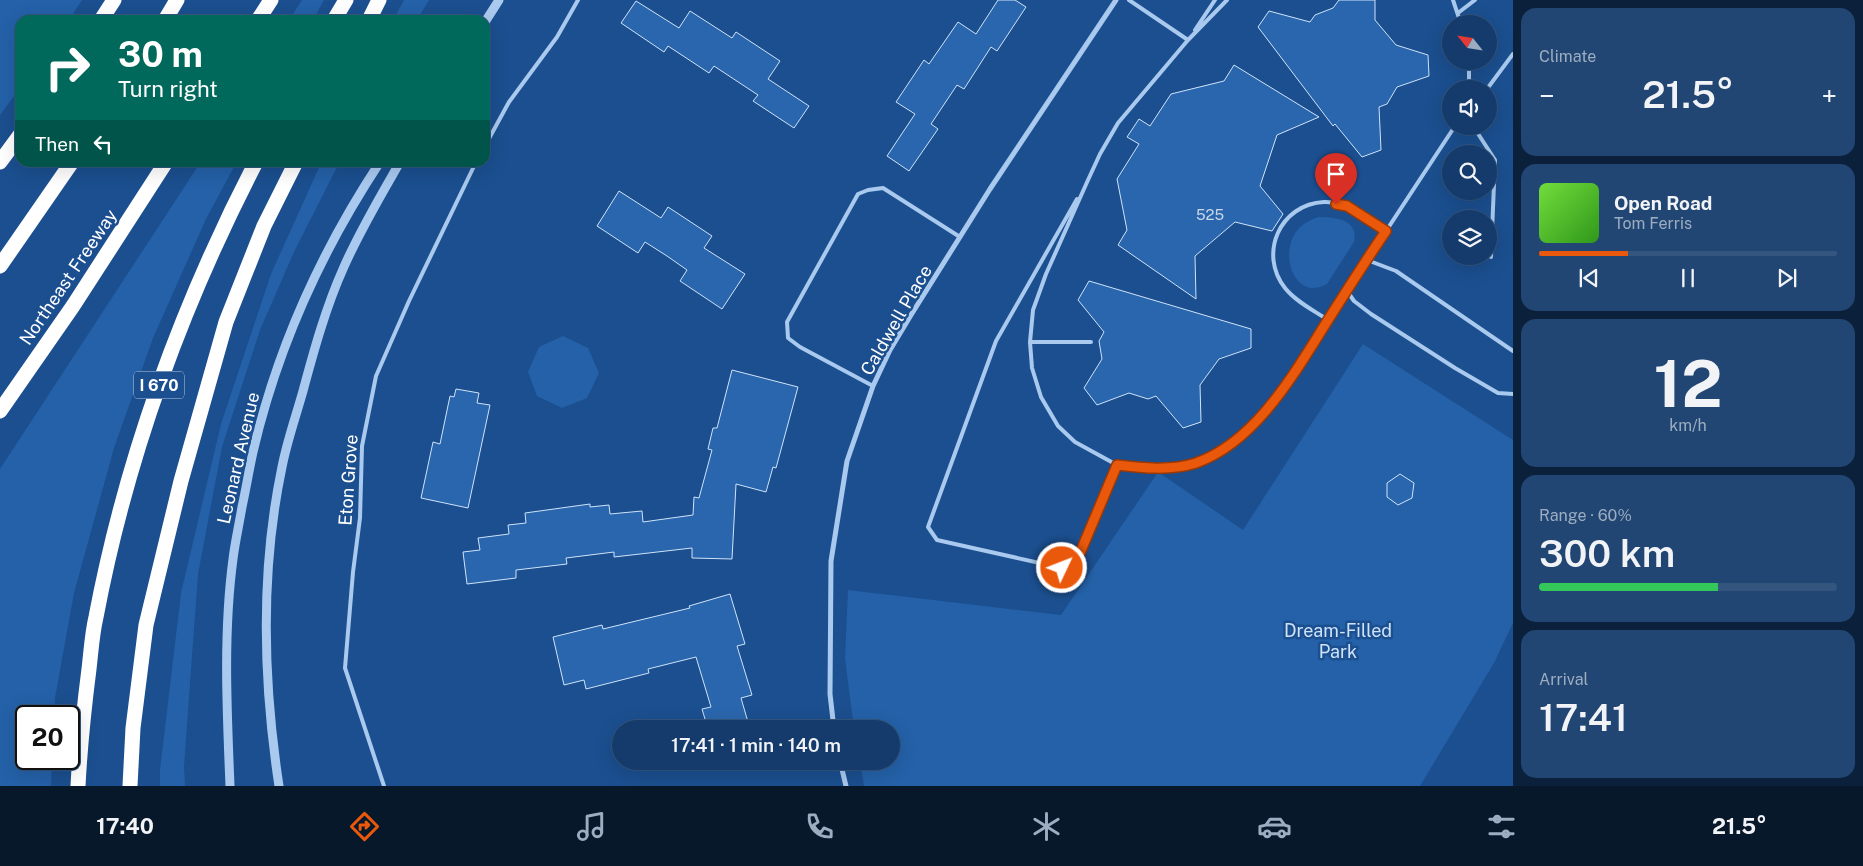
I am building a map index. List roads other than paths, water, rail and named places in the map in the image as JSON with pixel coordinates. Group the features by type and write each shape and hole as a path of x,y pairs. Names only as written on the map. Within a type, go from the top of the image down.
{"highway":[{"path":"104,15 114,0"},
{"path":"168,15 177,0"},
{"path":"261,15 271,0"},
{"path":"337,15 346,0"},
{"path":"372,15 379,0"},
{"path":"0,162 15,142"},
{"path":"0,266 69,167"},
{"name":"Northeast Freeway","path":"0,411 73,306 163,167"},
{"name":"I 670","path":"78,786 81,736 96,618 122,499 166,363 228,216 253,167"},
{"path":"130,786 133,728 146,625 181,481 226,322 264,226 294,167"}],"street":[{"path":"489,15 499,0"},
{"name":"Caldwell Place","path":"833,720 830,694 831,561 847,461 873,386 890,350 990,189 1116,0"},
{"name":"Leonard Avenue","path":"230,786 226,679 232,559 253,452 267,399 287,342 310,288 337,233 377,167"},
{"path":"280,786 271,735 266,668 268,561 282,467 309,367 342,270 366,220 397,167"},
{"path":"842,770 846,786"}],"lane":[{"path":"490,136 508,102 557,37 578,0"},
{"path":"1129,0 1188,40"},
{"path":"1188,40 1215,0"},
{"path":"1227,0 1188,40 1118,123 1088,180 1046,274 1033,310 1030,342 1032,368 1041,397 1058,426 1075,442 1117,465 1166,468 1195,463 1225,448 1253,425 1295,374 1328,320 1449,135"},
{"path":"1453,0 1458,13 1475,0"},
{"path":"1494,80 1513,54"},
{"path":"1479,135 1495,160 1493,210"},
{"name":"Eton Grove","path":"384,786 345,668 353,572 360,518 362,446 376,376 409,300 474,167"},
{"path":"1088,180 996,341 928,527 937,540 1062,568 1080,553 1117,465"},
{"path":"873,386 800,347 788,338 787,322 858,194 868,190 883,188 960,238"},
{"path":"1328,320 1286,289 1277,275 1272,258 1274,243 1281,225 1307,204 1326,202 1347,206 1386,231"},
{"path":"1367,260 1396,271 1513,351"},
{"path":"1347,291 1354,301 1371,314 1455,368 1498,393 1513,394"},
{"path":"1030,342 1091,342"}],"park label":[{"name":"Dream-Filled Park","path":"1338,640"}]}
